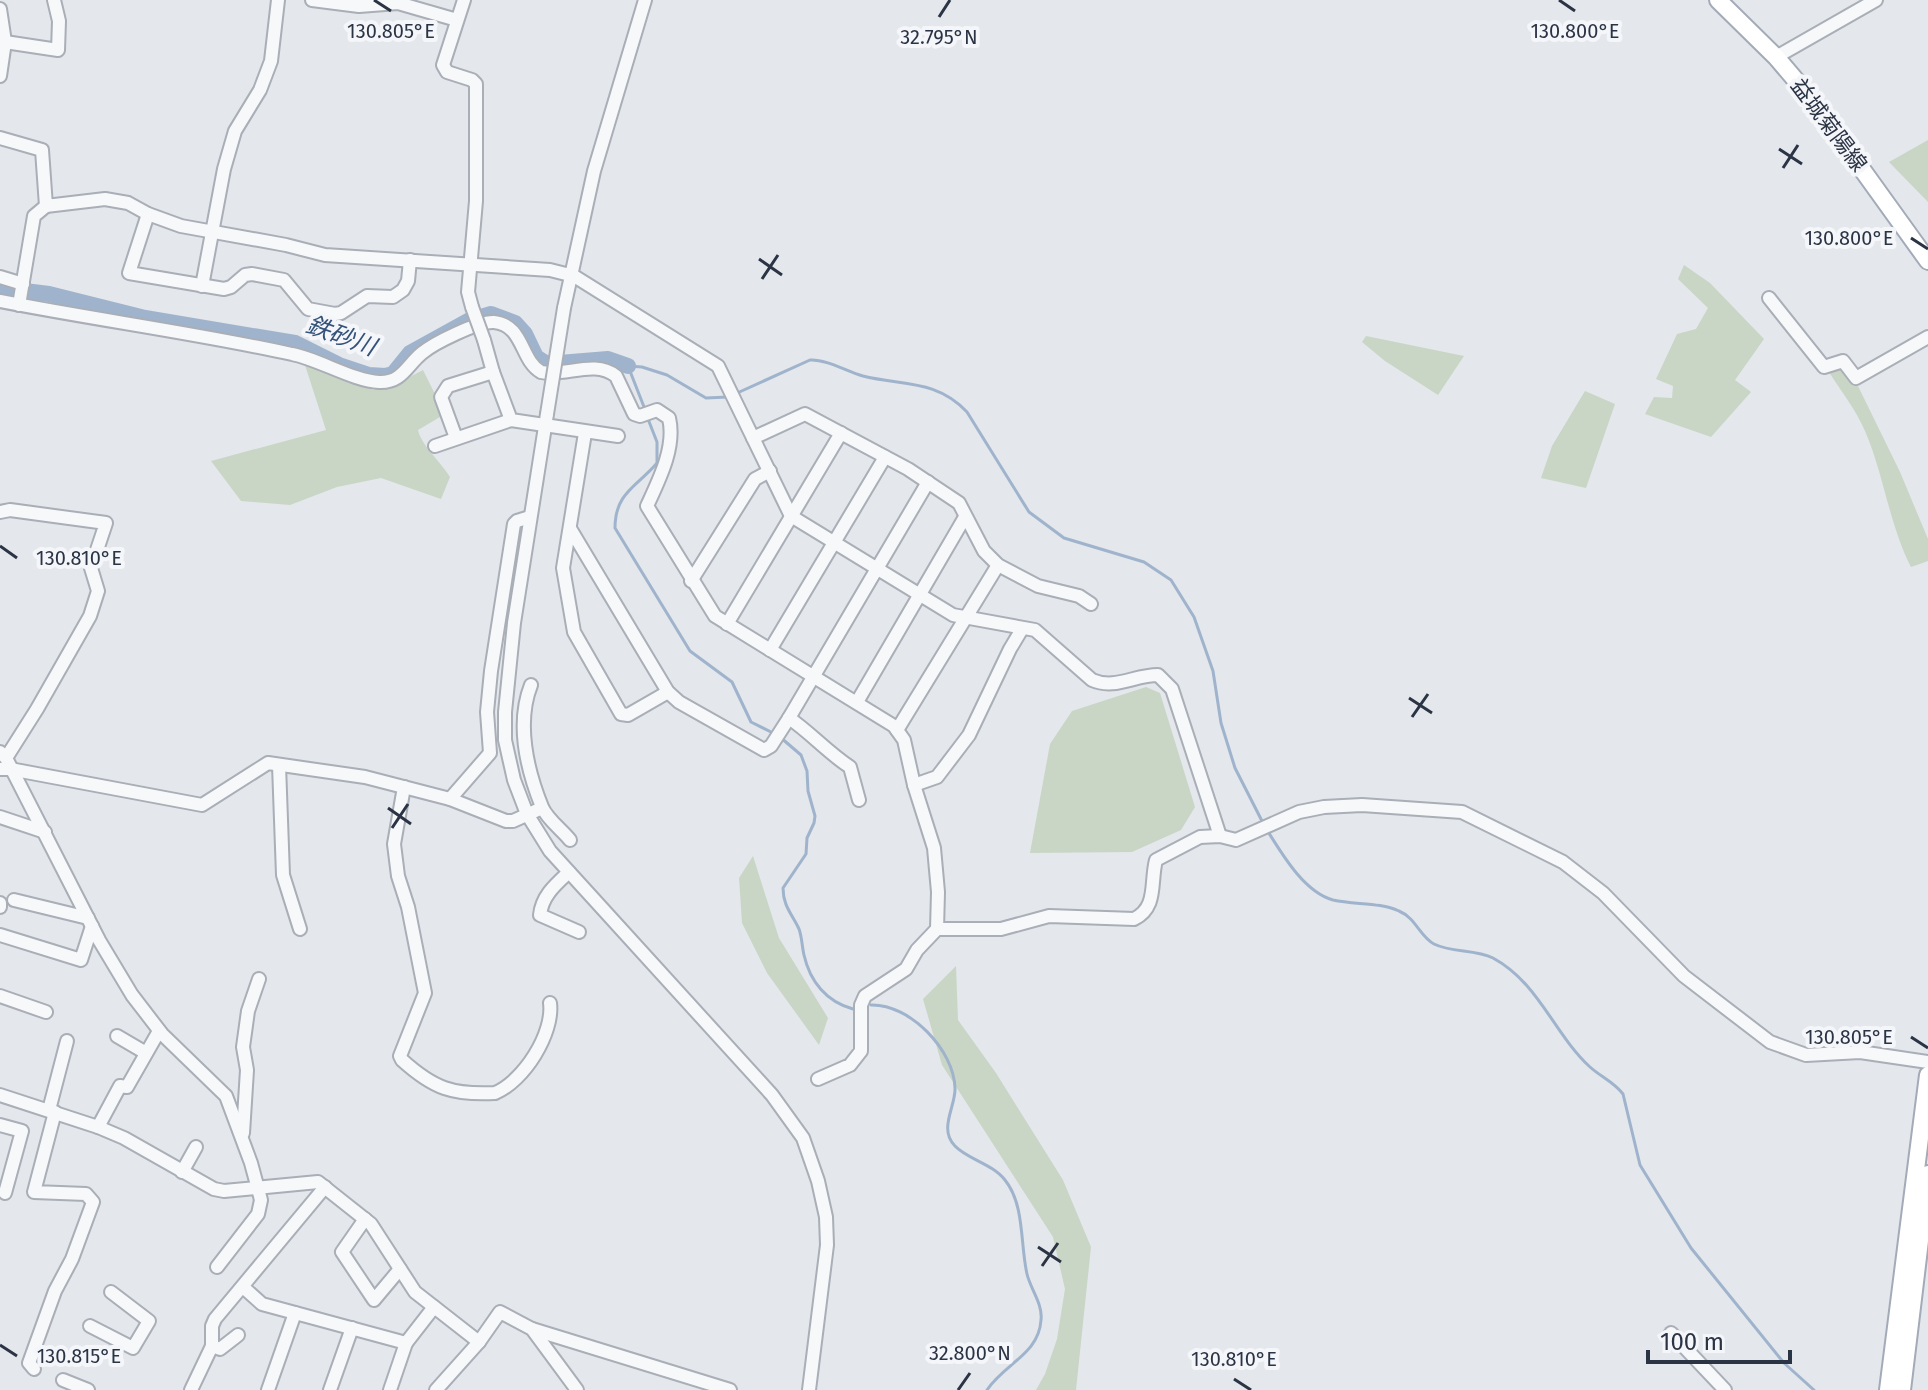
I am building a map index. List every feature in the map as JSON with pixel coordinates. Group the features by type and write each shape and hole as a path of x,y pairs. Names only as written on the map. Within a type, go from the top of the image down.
{"main road":[{"name":"益城菊陽線","path":"1718,0 1776,57 1810,97 1928,261"},
{"path":"1895,1387 1928,1075"},
{"path":"1895,1387 1928,1174"}],"street":[{"path":"5,42 58,50 59,21 54,0"},
{"path":"202,286 224,169 235,131 260,90 271,61 278,0"},
{"path":"312,0 359,6 398,3 457,20"},
{"path":"464,0 443,65 447,72 476,84 476,201 468,292 511,420"},
{"path":"645,0 594,171 569,274 506,680 508,760 527,814 550,851 772,1095 803,1138 824,1205 827,1245 809,1390"},
{"path":"1776,57 1876,0"},
{"path":"0,9 5,42 0,76"},
{"path":"0,138 42,150 46,206"},
{"path":"19,305 34,216 46,206 105,199 128,203 181,226 325,255 550,270 569,274 710,360 725,377 791,516 964,619 1035,630 1092,680 1113,685 1145,675 1158,675 1172,689 1220,836"},
{"path":"148,214 129,273 224,289 245,275 284,280 308,309 335,314 367,296 393,297 403,290 408,281 410,260"},
{"path":"0,277 23,284"},
{"path":"1769,298 1824,367 1843,361 1856,378 1928,337"},
{"path":"0,301 296,354 376,382 392,380 404,374 422,353 474,326 498,323 518,336 531,362 541,372 596,368 612,372 634,414 662,412 669,418 671,436 661,477 647,506 691,581 715,616 894,726 904,740 914,785 934,848 937,929 917,950 906,969 865,996 861,1005 861,1051 850,1065 818,1079"},
{"path":"456,438 441,397 444,391 448,386 493,372"},
{"path":"753,438 805,414 885,457 959,503 984,551 998,565 1038,586 1079,596 1091,604"},
{"path":"435,446 511,420 546,420 585,433 618,436"},
{"path":"585,433 563,568 574,632 619,713 628,715 668,692"},
{"path":"727,624 841,433"},
{"path":"770,650 885,457"},
{"path":"691,581 755,479 770,471"},
{"path":"571,530 668,692 679,702 761,751 771,746 787,721 928,482"},
{"path":"0,512 10,510 106,523 91,568 98,591 90,616 4,762"},
{"path":"450,799 490,753 487,712 506,564 514,524 530,517"},
{"path":"857,702 965,517"},
{"path":"897,730 998,565"},
{"path":"914,785 937,777 969,735 1022,629"},
{"path":"531,685 523,705 529,770 542,808 570,840"},
{"path":"787,721 809,732 850,767 859,800"},
{"path":"4,762 202,805 268,763 365,777 450,799 506,821 542,808"},
{"path":"4,762 132,995 159,1031 226,1096 258,1194 258,1214 217,1267"},
{"path":"279,765 283,875 300,929"},
{"path":"404,787 394,844 398,876 408,907 425,993 400,1056 402,1060 425,1080 458,1093 501,1091 531,1062 552,1017 550,1003"},
{"path":"937,929 1001,929 1049,916 1134,919 1143,914 1151,902 1156,860 1200,837 1220,836 1236,840 1299,812 1362,805 1462,812 1563,862 1603,893 1684,976 1744,1024 1779,1047 1806,1055 1860,1052 1928,1062"},
{"path":"0,817 45,832"},
{"path":"569,872 551,888 540,915 579,932"},
{"path":"14,900 90,922"},
{"path":"0,935 81,960 90,922"},
{"path":"242,1140 247,1070 243,1047 248,1011 259,979"},
{"path":"0,996 46,1012"},
{"path":"98,1127 117,1084 127,1087 159,1031"},
{"path":"117,1036 146,1053"},
{"path":"34,1369 29,1363 55,1291 72,1259 93,1202 86,1194 34,1192 67,1041"},
{"path":"0,1095 98,1127 150,1152 214,1189 258,1194 318,1182 371,1224 415,1292 479,1342"},
{"path":"0,1125 22,1131 5,1193"},
{"path":"182,1172 196,1147"},
{"path":"191,1390 212,1346 215,1319 325,1187"},
{"path":"258,1194 273,1210"},
{"path":"365,1219 342,1252 374,1300 400,1269"},
{"path":"243,1287 262,1304 406,1343"},
{"path":"90,1326 133,1348 149,1321 111,1292"},
{"path":"390,1390 406,1343 434,1307"},
{"path":"436,1390 479,1342 500,1312 532,1329 730,1390"},
{"path":"268,1390 295,1313"},
{"path":"330,1390 352,1328"},
{"path":"532,1329 577,1390"},
{"path":"1671,1333 1725,1390"},
{"path":"212,1346 220,1349 238,1335"},
{"path":"63,1380 88,1390"}],"green space":[{"path":"1928,140 1928,202 1889,162"},
{"path":"1684,265 1710,283 1764,339 1735,380 1751,392 1711,437 1645,414 1654,397 1672,398 1673,386 1656,379 1677,334 1696,329 1708,308 1678,279"},
{"path":"1366,336 1464,356 1438,395 1385,361 1362,342"},
{"path":"304,362 373,390 394,385 423,370 445,414 418,430 423,442 450,477 441,499 381,478 337,487 290,505 241,501 211,461 326,430"},
{"path":"1844,366 1856,382 1900,472 1928,539 1928,561 1911,567 1903,551 1865,431 1829,372"},
{"path":"1585,391 1615,404 1586,488 1541,478 1552,446"},
{"path":"1146,687 1160,693 1195,807 1181,830 1132,852 1030,853 1050,744 1072,711"},
{"path":"753,856 779,938 828,1018 819,1045 767,973 742,923 739,878"},
{"path":"956,966 958,1020 996,1073 1063,1180 1091,1247 1076,1390 1036,1390 1057,1339 1065,1289 1053,1237 942,1065 923,999"}],"waterway":[{"name":"鉄砂川","path":"0,288 49,294 145,318 295,343 339,365 369,375 393,374 410,353 468,321 491,314 515,323 525,334 536,357 547,364 608,359 628,366"},
{"path":"735,394 816,360 863,376 918,385 955,401 967,412 1029,512 1064,538 1144,562 1171,580 1194,617 1213,671 1221,723 1235,768 1263,823"},
{"path":"646,412 628,366 667,375 706,398 728,397"},
{"path":"648,419 657,442 657,463 623,498 615,528 690,651 732,682 751,722 773,733"},
{"path":"780,737 801,755 815,816 807,838 806,854 783,888 785,900 799,929 807,965 815,982 835,1001 853,1009"},
{"path":"1267,830 1303,881 1322,896 1399,911 1410,918 1434,944 1493,958 1522,981 1577,1054 1623,1094 1640,1165 1691,1248 1784,1363 1814,1390"},
{"path":"871,1005 900,1012 927,1032 938,1045 953,1073 955,1088 948,1125 950,1139 960,1151 1000,1174 1016,1201 1027,1274 1040,1308 1041,1320 1039,1332 1028,1350 987,1390"}]}
